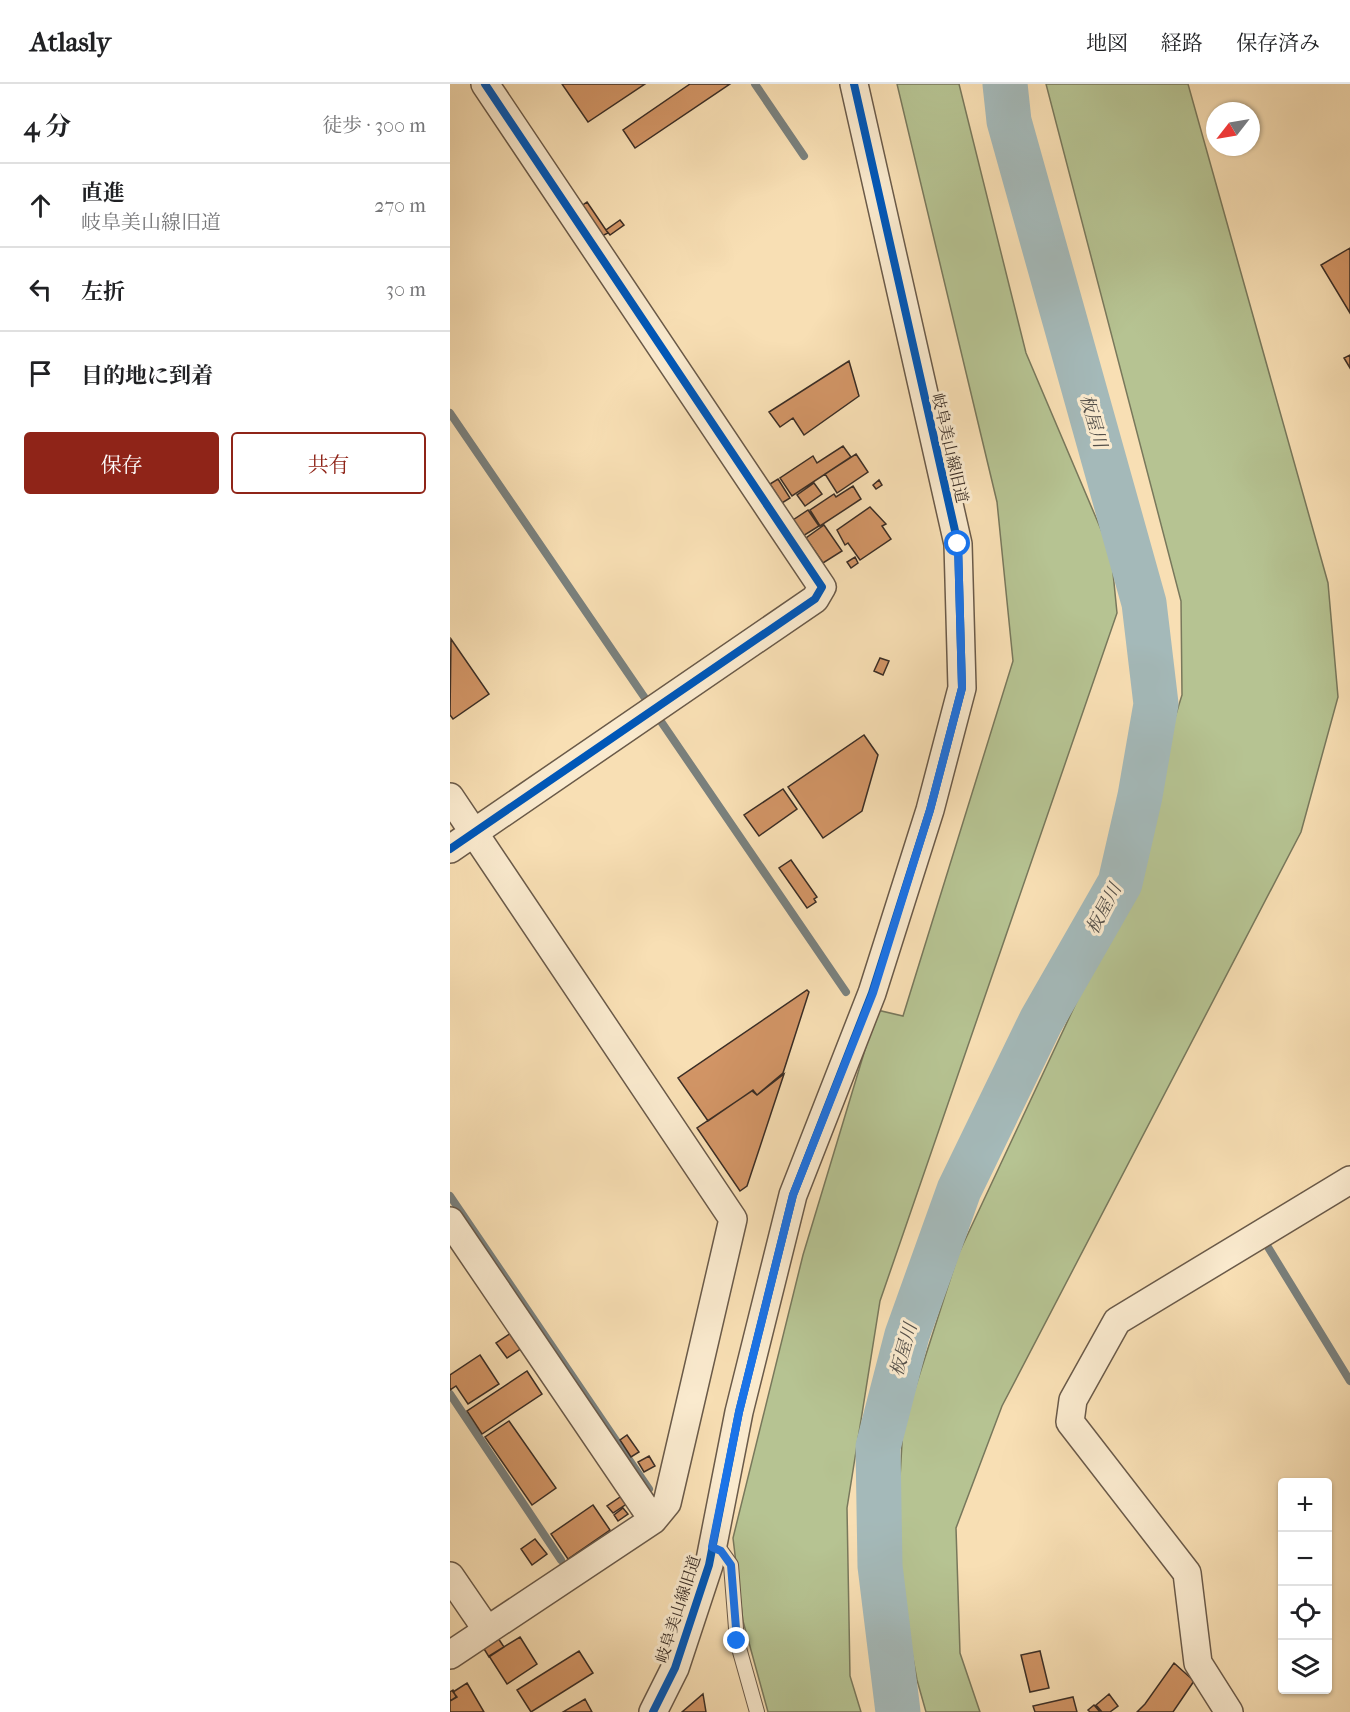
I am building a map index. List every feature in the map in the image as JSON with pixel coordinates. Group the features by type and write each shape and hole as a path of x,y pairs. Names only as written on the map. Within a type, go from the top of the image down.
{"street":[{"path":"450,849 815,599 822,587 484,84"},
{"name":"岐阜美山線旧道","path":"653,1712 675,1668 709,1565 739,1412 793,1195 873,993 930,810 962,688 958,544 854,84"},
{"path":"450,797 733,1219 667,1503 653,1520 450,1655"},
{"path":"1229,1712 1198,1662 1187,1573 1070,1422 1073,1400 1117,1321 1350,1180"},
{"path":"450,1221 653,1520"},
{"path":"450,1576 487,1630"}],"lane":[{"path":"712,1547 721,1551 731,1565 737,1641 758,1712"}],"green space":[{"path":"897,84 959,84 1026,353 1111,553 1117,613 880,1301 847,1508 850,1676 861,1712 768,1712 743,1621 733,1538 803,1255 877,1010 903,1016 1013,661 997,502"},
{"path":"1046,84 1188,84 1206,148 1206,156 1208,156 1328,583 1338,697 1301,832 1002,1406 956,1528 960,1653 980,1712 926,1712 917,1680 895,1563 903,1426 958,1255 1107,937 1182,695 1181,601"}],"building":[{"path":"562,84 645,84 588,122"},
{"path":"690,84 730,84 635,148 623,130"},
{"path":"587,202 608,233 600,237 580,207"},
{"path":"620,220 624,225 610,235 606,230"},
{"path":"1350,248 1350,313 1321,265"},
{"path":"1350,355 1350,368 1344,358"},
{"path":"849,361 859,396 804,435 793,418 780,427 769,412"},
{"path":"843,446 851,457 792,496 780,478 813,456 817,463"},
{"path":"856,454 868,472 837,493 825,474"},
{"path":"778,479 790,498 782,503 770,484"},
{"path":"879,480 882,485 876,489 873,485"},
{"path":"814,483 822,494 805,506 797,495"},
{"path":"853,486 861,499 820,526 810,510 834,494 836,497"},
{"path":"870,507 886,524 882,526 891,539 860,560 848,543 845,545 837,530"},
{"path":"808,510 819,526 803,536 793,520"},
{"path":"824,525 842,551 823,563 806,538"},
{"path":"855,557 858,563 851,568 847,562"},
{"path":"451,639 489,694 453,719 450,715"},
{"path":"880,658 889,661 883,675 874,671"},
{"path":"864,735 878,755 862,811 823,838 788,787"},
{"path":"783,789 797,809 759,836 744,815"},
{"path":"791,860 817,897 814,899 816,902 807,908 779,868"},
{"path":"807,990 809,992 783,1073 757,1095 753,1090 708,1121 678,1078"},
{"path":"784,1074 747,1186 740,1191 697,1128 752,1091 757,1095"},
{"path":"511,1333 522,1348 507,1358 496,1343"},
{"path":"480,1355 499,1384 468,1404 456,1386 450,1390 450,1375"},
{"path":"527,1371 542,1394 482,1434 467,1411"},
{"path":"509,1421 556,1488 532,1505 485,1437"},
{"path":"627,1435 639,1452 631,1457 620,1440"},
{"path":"649,1456 655,1466 644,1472 638,1462"},
{"path":"623,1495 628,1503 613,1513 607,1506"},
{"path":"593,1505 610,1530 568,1559 551,1534"},
{"path":"623,1508 628,1514 618,1521 614,1515"},
{"path":"535,1539 547,1554 532,1565 521,1549"},
{"path":"496,1635 504,1647 489,1657 481,1644"},
{"path":"520,1637 537,1664 507,1684 489,1656"},
{"path":"579,1651 593,1673 531,1712 517,1690"},
{"path":"1040,1651 1049,1688 1030,1692 1021,1655"},
{"path":"1174,1663 1194,1681 1173,1712 1137,1712 1145,1704"},
{"path":"467,1683 484,1712 450,1712 450,1701 457,1697 453,1692"},
{"path":"453,1690 456,1697 450,1701 450,1692"},
{"path":"703,1694 706,1712 682,1712"},
{"path":"1109,1694 1118,1706 1110,1712 1102,1712 1096,1705"},
{"path":"1073,1697 1077,1712 1035,1712 1033,1706"},
{"path":"585,1699 592,1712 563,1712"},
{"path":"1094,1705 1100,1712 1088,1710"}],"waterway":[{"path":"755,84 804,156"},
{"name":"板屋川","path":"898,1712 880,1566 878,1447 907,1335 959,1190 1041,1021 1120,883 1140,796 1156,704 1144,603 1009,121 1005,84"},
{"path":"450,413 846,992"},
{"path":"450,1196 649,1489"},
{"path":"1263,1239 1350,1381"},
{"path":"450,1394 561,1560"}],"cycle path":[{"path":"450,849 815,599 822,587 485,84"},
{"path":"653,1712 675,1668 709,1565 739,1412 793,1195 872,993 930,810 962,688 958,544 854,84"}],"route":[{"path":"737,1641 731,1565 721,1551 712,1547 739,1412 793,1195 873,993 930,810 962,688 958,544"}]}
